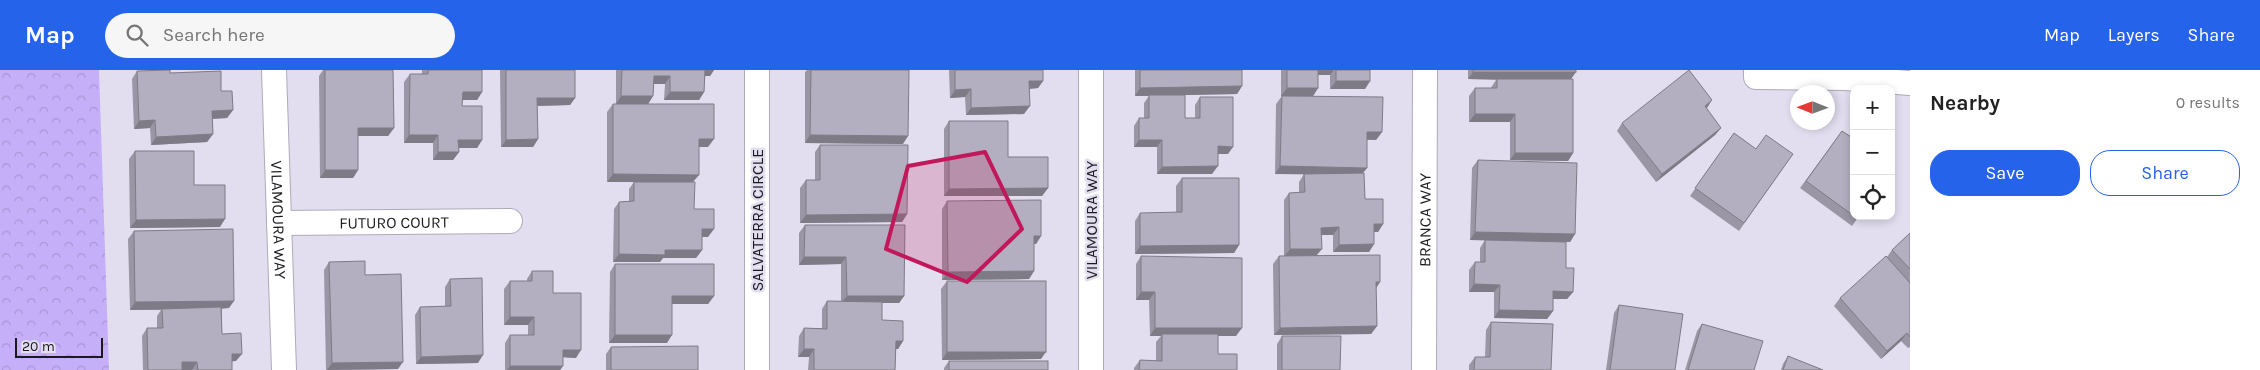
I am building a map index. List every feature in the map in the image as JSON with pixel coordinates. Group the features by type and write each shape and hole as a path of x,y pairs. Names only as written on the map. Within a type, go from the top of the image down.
{"street":[{"name":"VILAMOURA WAY","path":"274,70 284,370"},
{"name":"SALVATERRA CIRCLE","path":"757,70 757,370"},
{"name":"VILAMOURA WAY","path":"1091,70 1091,370"},
{"name":"BRANCA WAY","path":"1424,370 1425,70"},
{"path":"1756,70 1756,77 1845,78 1910,83"},
{"name":"FUTURO COURT","path":"279,223 510,221"}],"highlighted area":[{"path":"985,152 1022,229 967,282 886,249 908,166"}],"green space":[{"path":"0,70 99,70 109,370 0,370"}],"building":[{"path":"170,70 170,73 221,71 221,91 232,91 233,110 212,111 213,134 156,137 155,120 139,121 137,71"},
{"path":"325,70 393,70 394,128 358,128 358,170 325,170"},
{"path":"428,70 482,70 482,92 463,92 462,106 482,106 482,140 458,140 459,152 438,152 438,135 409,135 410,74 428,74"},
{"path":"506,70 575,70 575,98 537,98 538,139 506,140"},
{"path":"622,70 705,70 704,92 670,92 670,76 654,76 653,96 621,96"},
{"path":"811,70 909,70 908,136 810,135"},
{"path":"955,70 1043,70 1043,81 1029,81 1030,106 971,108 971,89 955,90"},
{"path":"1140,70 1242,70 1242,86 1140,88"},
{"path":"1287,70 1318,70 1318,88 1287,88"},
{"path":"1336,70 1370,70 1370,81 1336,81"},
{"path":"1473,70 1576,70 1576,72 1473,72"},
{"path":"1689,70 1712,100 1705,106 1721,128 1662,174 1622,123"},
{"path":"1497,79 1573,79 1573,153 1515,153 1515,114 1475,114 1475,88 1497,88"},
{"path":"1149,95 1185,95 1185,118 1200,118 1200,97 1233,97 1233,147 1218,146 1218,166 1162,167 1162,140 1139,140 1139,118 1149,118"},
{"path":"1282,96 1383,97 1382,132 1367,132 1367,168 1280,166"},
{"path":"613,104 714,104 714,139 699,139 699,175 613,174"},
{"path":"949,121 1008,121 1008,157 1048,157 1048,188 949,189"},
{"path":"1842,131 1850,136 1850,213 1806,181"},
{"path":"1734,133 1756,149 1766,135 1793,154 1744,223 1695,188"},
{"path":"820,145 908,145 907,214 806,215 806,180 820,180"},
{"path":"135,151 194,151 194,185 225,185 225,219 136,220"},
{"path":"1478,160 1577,163 1575,234 1475,232"},
{"path":"1364,173 1365,199 1383,199 1383,224 1374,224 1374,244 1339,245 1339,227 1321,228 1322,249 1290,249 1289,193 1305,192 1304,174"},
{"path":"1182,178 1239,178 1239,245 1140,246 1140,213 1182,212"},
{"path":"634,182 695,182 694,209 714,209 714,229 702,229 702,250 665,250 665,255 619,254 619,202 634,201"},
{"path":"1041,200 1041,236 1034,236 1034,271 948,272 947,201"},
{"path":"805,225 905,225 904,296 847,296 846,257 804,257"},
{"path":"233,229 234,301 135,302 134,231"},
{"path":"1910,233 1910,269 1892,250"},
{"path":"1485,240 1566,242 1566,268 1574,268 1573,292 1553,291 1553,311 1499,310 1500,285 1474,284 1475,262 1485,262"},
{"path":"1380,255 1380,282 1376,282 1377,326 1280,328 1279,256"},
{"path":"1141,256 1242,258 1242,328 1155,328 1155,292 1141,292"},
{"path":"1886,256 1910,283 1910,337 1907,333 1887,351 1840,298"},
{"path":"365,261 365,275 401,274 403,362 332,363 329,262"},
{"path":"615,264 714,264 714,296 672,296 672,335 615,335"},
{"path":"532,271 553,271 553,293 581,293 581,350 563,350 563,366 510,366 510,335 534,335 534,317 510,317 510,281 532,281"},
{"path":"482,278 483,355 421,357 420,307 451,306 450,279"},
{"path":"947,281 1046,281 1046,352 947,352"},
{"path":"827,301 882,302 882,320 903,321 903,341 896,341 895,370 814,370 814,349 804,349 804,328 827,329"},
{"path":"1619,305 1683,314 1675,370 1610,370"},
{"path":"221,307 222,334 241,333 242,354 232,354 232,370 198,370 197,362 182,362 182,370 148,370 147,328 163,328 162,309"},
{"path":"1491,322 1553,324 1551,370 1474,370 1475,357 1490,357"},
{"path":"1702,324 1763,341 1754,370 1688,370"},
{"path":"1162,334 1218,334 1218,354 1237,354 1237,370 1139,370 1140,360 1162,361"},
{"path":"1282,336 1341,336 1340,370 1282,370"},
{"path":"698,346 698,370 611,370 611,347"},
{"path":"1788,356 1823,370 1783,370"},
{"path":"949,361 1048,361 1048,370 949,370"}]}
